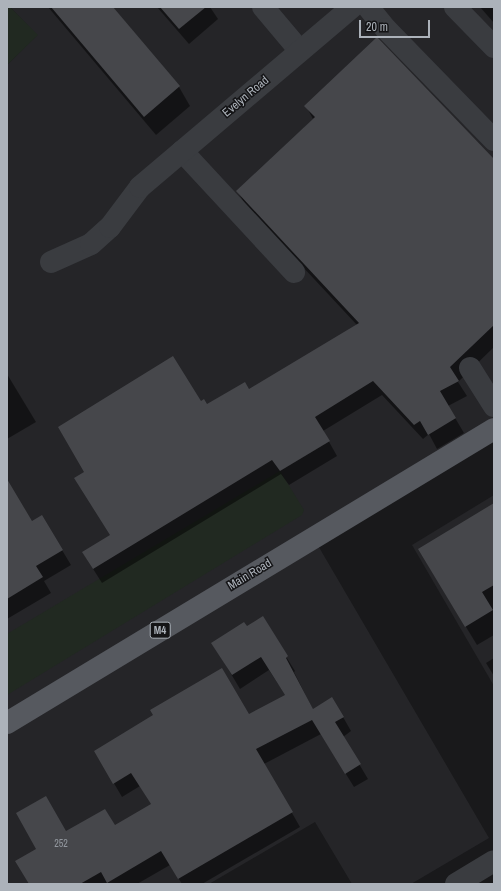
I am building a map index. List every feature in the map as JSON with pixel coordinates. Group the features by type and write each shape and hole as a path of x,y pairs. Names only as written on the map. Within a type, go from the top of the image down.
{"main road":[{"name":"Main Road","path":"7,723 494,430"}],"street":[{"path":"263,7 300,52"},
{"name":"Evelyn Road","path":"51,262 91,244 110,227 140,187 352,7"},
{"path":"368,7 386,29 494,140"},
{"path":"455,7 494,47"},
{"path":"182,151 294,272"},
{"path":"470,368 494,406"},
{"path":"456,884 494,861"}],"shaded area":[{"path":"7,7 10,7 38,35 7,65"},
{"path":"10,7 494,7 494,429 313,537 489,838 411,884 352,884 315,822 209,884 7,884 7,65 37,35"},
{"path":"280,471 304,510 302,515 7,695 7,634"},
{"path":"494,495 494,686 412,545"}],"building":[{"path":"51,7 113,7 180,86 144,117"},
{"path":"160,7 206,7 179,29"},
{"path":"377,37 494,159 494,325 450,367 459,381 440,391 456,418 428,435 420,421 414,425 373,381 315,417 330,441 280,471 272,460 93,569 82,552 110,535 74,478 84,472 58,427 173,356 201,401 204,399 207,404 245,382 249,389 359,323 236,191 315,117 304,106"},
{"path":"7,479 32,521 42,515 63,550 36,566 43,577 7,599"},
{"path":"494,503 494,585 482,592 493,610 465,627 418,549"},
{"path":"263,616 288,656 286,658 313,709 332,697 344,717 335,722 361,764 345,774 312,720 256,749 293,812 178,879 161,851 107,883 101,872 80,884 29,884 15,861 36,849 16,813 46,796 66,831 105,809 115,825 151,804 131,773 113,784 94,751 153,715 150,710 222,668 249,714 285,695 261,657 232,675 211,643 244,622 247,626"}]}
